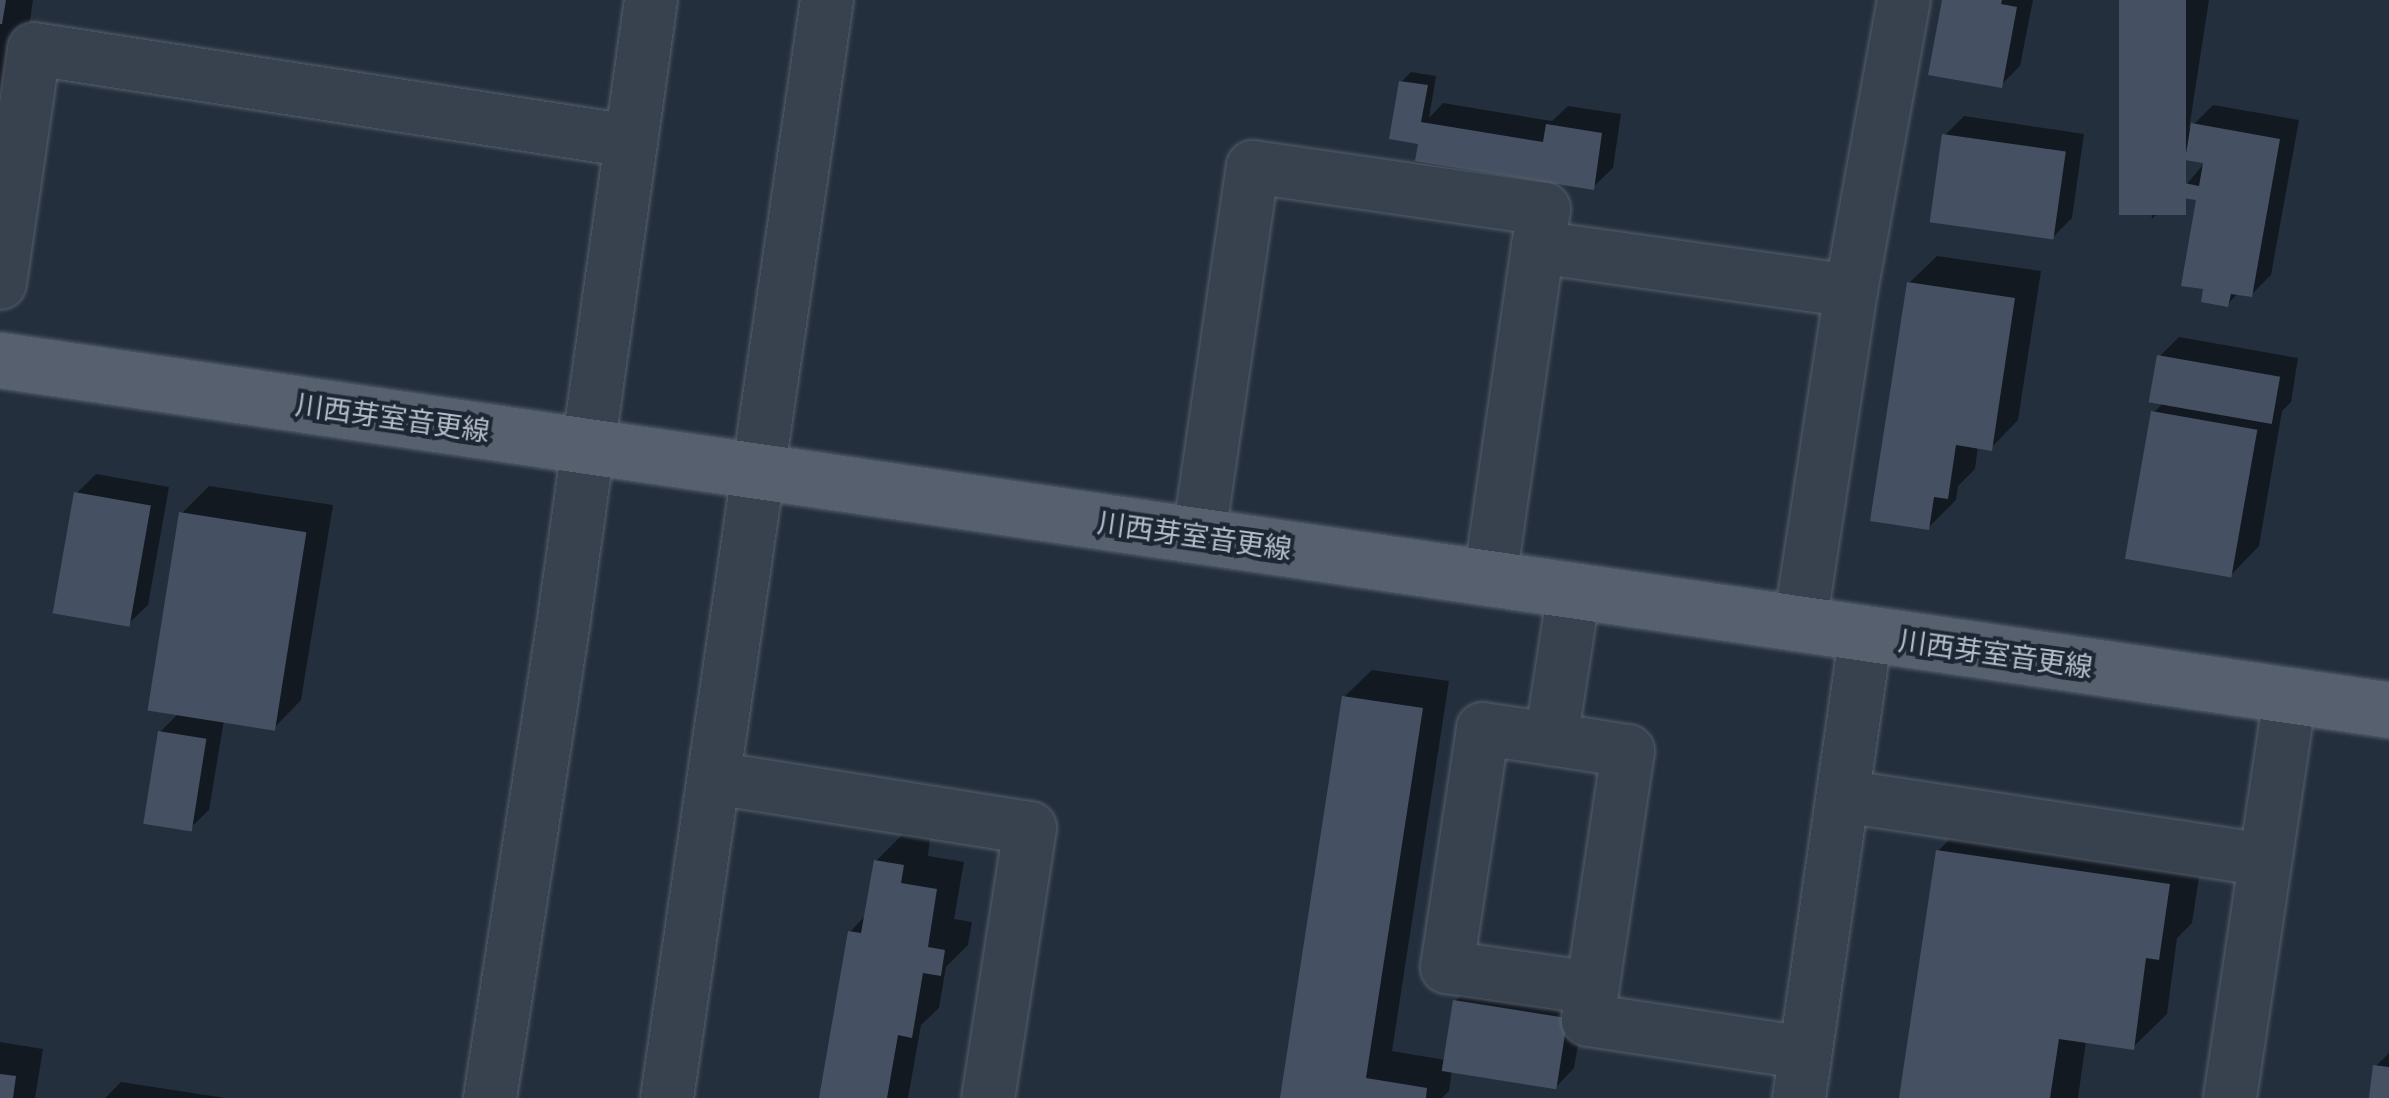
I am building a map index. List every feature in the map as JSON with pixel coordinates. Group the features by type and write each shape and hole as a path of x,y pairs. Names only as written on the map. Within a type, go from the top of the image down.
{"main road":[{"name":"川西芽室音更線","path":"0,360 2389,710"}],"street":[{"path":"490,1098 651,0"},
{"path":"667,1098 827,0"},
{"path":"1800,624 1851,291 1904,0"},
{"path":"0,283 34,49 630,141"},
{"path":"1199,536 1253,167 1544,209 1490,579"},
{"path":"1538,247 1851,291"},
{"path":"1552,739 1574,591"},
{"path":"1592,988 1448,967 1482,729 1628,750 1588,1020 1802,1075 1866,634"},
{"path":"2230,1098 2290,696"},
{"path":"714,778 1030,828 988,1098"},
{"path":"1843,796 2264,860"}],"building":[{"path":"0,0 6,0 2,24 0,24"},
{"path":"1942,0 2002,0 2001,4 2017,7 2002,88 1928,75"},
{"path":"2119,0 2186,0 2186,215 2119,215"},
{"path":"1399,81 1428,85 1421,122 1543,142 1546,124 1602,133 1594,190 1415,161 1418,144 1389,139"},
{"path":"2191,123 2280,139 2252,297 2231,294 2228,307 2201,302 2203,289 2181,286 2196,200 2182,198 2184,183 2199,186 2203,163 2185,160"},
{"path":"1942,134 2066,151 2053,240 1930,222"},
{"path":"1907,282 2015,298 1992,451 1956,445 1948,499 1934,497 1929,530 1870,521"},
{"path":"2157,355 2280,377 2272,424 2149,402"},
{"path":"2151,411 2257,430 2231,577 2125,559"},
{"path":"74,492 151,506 129,627 53,613"},
{"path":"179,512 306,532 275,731 148,711"},
{"path":"1342,696 1423,708 1366,1078 1427,1088 1426,1098 1280,1098"},
{"path":"158,731 206,739 192,832 143,824"},
{"path":"1936,850 2170,884 2159,960 2146,958 2134,1050 2059,1039 2050,1098 1899,1098"},
{"path":"874,860 904,865 901,883 937,889 928,947 945,950 941,976 923,973 912,1038 898,1035 887,1098 819,1098 848,931 861,933"},
{"path":"1453,1000 1568,1018 1556,1089 1442,1071"},
{"path":"2373,1065 2389,1067 2389,1098 2369,1098"},
{"path":"0,1074 16,1076 13,1098 0,1098"}]}
